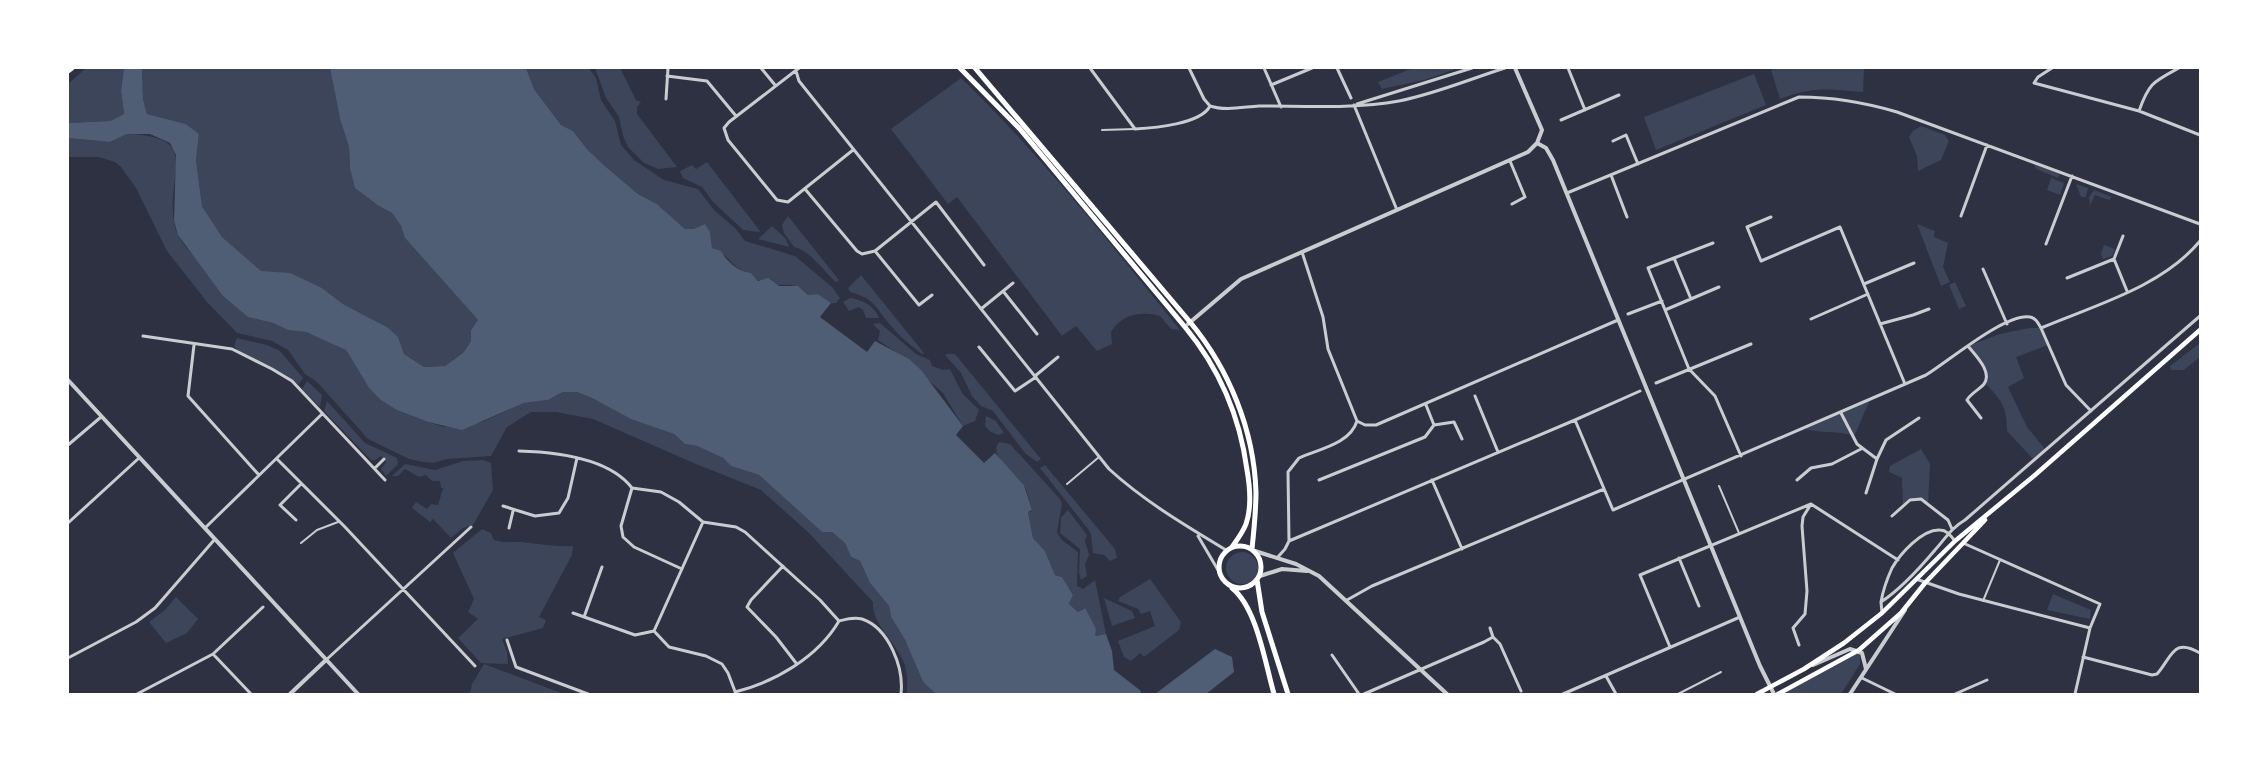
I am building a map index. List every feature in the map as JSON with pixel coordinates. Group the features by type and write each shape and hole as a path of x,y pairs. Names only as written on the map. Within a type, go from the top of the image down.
{"main road":[{"path":"68,71 72,68"},
{"path":"960,68 1019,128 1185,327 1216,373 1229,402 1243,443 1250,502 1247,524 1232,547"},
{"path":"975,68 1190,322 1205,341 1224,374 1248,436 1256,490 1254,550 1261,563 1258,578 1262,612 1288,694"},
{"path":"1757,694 1804,669 1844,643 1882,613 1955,541 1998,506 2200,330"},
{"path":"1776,694 1859,650 1893,622 1925,583 1998,506"},
{"path":"1254,550 1242,546 1226,550 1220,559 1218,570 1222,579 1242,596 1250,610 1274,694"},
{"path":"1230,586 1248,587 1258,578"}],"street":[{"path":"666,99 668,68"},
{"path":"761,68 774,85"},
{"path":"1090,68 1135,129 1171,124 1200,117 1207,112 1210,106"},
{"path":"1189,68 1204,99 1210,106 1217,109 1333,108 1408,98 1505,68"},
{"path":"1264,68 1281,107"},
{"path":"1271,85 1312,68"},
{"path":"1337,68 1351,98"},
{"path":"1354,105 1472,68"},
{"path":"1185,327 1241,280 1528,152 1537,143 1542,130 1515,68"},
{"path":"1568,68 1585,110"},
{"path":"2052,68 2038,77 2034,83 2139,111 2200,135"},
{"path":"2139,111 2146,92 2154,82 2179,68"},
{"path":"797,69 736,116 724,128 724,133 777,200 788,202 853,150"},
{"path":"797,69 798,81 1099,457 1121,480 1197,534 1226,550"},
{"path":"667,76 707,81 736,116"},
{"path":"1561,120 1619,95"},
{"path":"1567,193 1799,97 1863,101 2200,224"},
{"path":"1354,105 1397,210"},
{"path":"1614,141 1626,135 1638,164"},
{"path":"1537,143 1546,148 1550,153 1740,617 1771,687 1776,694"},
{"path":"1961,216 1987,145"},
{"path":"1510,161 1525,197 1512,204"},
{"path":"1611,176 1627,217"},
{"path":"2046,244 2072,176"},
{"path":"805,189 857,251 868,255 936,202 984,266"},
{"path":"1771,218 1747,227 1761,261 1840,227 1905,384"},
{"path":"2122,236 2114,259 2127,291"},
{"path":"2041,328 2127,291 2171,269 2200,241"},
{"path":"1713,243 1648,268 1688,369 1715,396 1741,456"},
{"path":"875,251 919,305 932,295"},
{"path":"1277,558 1285,549 1288,540 1288,472 1293,463 1299,458 1344,439 1354,431 1357,421 1328,348 1323,317 1302,252"},
{"path":"1674,258 1691,300"},
{"path":"2067,278 2114,259"},
{"path":"1864,284 1914,263"},
{"path":"1983,269 2006,324"},
{"path":"981,308 1013,283"},
{"path":"1666,310 1719,287"},
{"path":"1003,291 1037,334"},
{"path":"1811,319 1868,294"},
{"path":"1628,314 1662,301"},
{"path":"1880,324 1913,316 1929,309"},
{"path":"1881,602 1890,596 1922,565 1952,529 1966,520 2200,316"},
{"path":"1575,420 1613,510 1684,477 1741,456 1905,384 1948,362 1979,337 2006,324 2030,317 2036,320 2041,328 2066,385 2091,411"},
{"path":"1357,421 1365,425 1376,425 1426,405 1619,319"},
{"path":"143,336 232,350 272,369 292,382 385,480"},
{"path":"194,344 188,396 259,475"},
{"path":"1656,383 1751,344"},
{"path":"1968,346 1986,370 1987,375 1985,383 1967,400 1981,418"},
{"path":"979,347 1015,391 1058,358"},
{"path":"68,380 358,694"},
{"path":"1288,540 1640,391"},
{"path":"1475,396 1498,452"},
{"path":"1426,405 1434,425"},
{"path":"1841,413 1853,439 1861,449 1877,459"},
{"path":"205,528 322,414"},
{"path":"68,445 101,417"},
{"path":"1866,493 1877,459 1886,440 1920,418"},
{"path":"1319,480 1425,437 1434,425 1454,422 1462,439"},
{"path":"1797,480 1811,468 1832,464 1861,449"},
{"path":"519,451 558,453 577,458 625,480 632,488 648,489 668,495 704,522 739,528 783,566 839,621"},
{"path":"68,522 139,458"},
{"path":"503,506 513,511 544,516 561,512 568,498 577,458"},
{"path":"277,459 403,589 474,666"},
{"path":"375,468 384,459"},
{"path":"1432,480 1462,549"},
{"path":"296,520 280,505 301,484"},
{"path":"632,488 621,526 623,537 634,547 682,569"},
{"path":"1347,600 1372,586 1604,488"},
{"path":"1892,516 1910,500 1921,499 1948,520 1952,529"},
{"path":"1670,647 1640,575 1811,504"},
{"path":"1811,504 1898,560"},
{"path":"1799,645 1793,628 1806,614 1807,591 1802,526 1803,518 1811,504"},
{"path":"509,528 513,511"},
{"path":"654,631 704,522"},
{"path":"290,694 471,527"},
{"path":"1882,613 1881,602 1888,579 1898,560 1926,533 1941,530 1948,533 1955,541"},
{"path":"1197,534 1218,570"},
{"path":"68,658 136,622 155,608 215,539"},
{"path":"1963,543 2100,604 2090,628 2075,694"},
{"path":"1254,550 1296,564 1311,572 1347,600 1447,694"},
{"path":"1679,558 1699,606"},
{"path":"783,566 750,600 747,607 776,637 796,664"},
{"path":"584,617 602,567"},
{"path":"1258,578 1282,569 1311,572"},
{"path":"1916,579 1983,601 2090,628"},
{"path":"1850,694 1912,600"},
{"path":"136,694 213,654 263,607"},
{"path":"573,613 635,635 654,631"},
{"path":"1563,694 1740,617"},
{"path":"654,631 669,647 706,656 722,664 736,693 764,684 796,664 826,641 839,621 852,618 863,619 880,632 898,662 902,682 901,694"},
{"path":"1490,628 1493,636 1500,644 1521,691"},
{"path":"1364,694 1493,636"},
{"path":"507,640 516,667 588,694"},
{"path":"2083,657 2152,675 2157,674 2169,656 2181,646 2191,647 2200,653"},
{"path":"1804,669 1850,648 1859,650 1866,663 1866,670"},
{"path":"213,654 251,694"},
{"path":"1332,655 1359,694"},
{"path":"1606,676 1616,694"},
{"path":"1862,678 1894,694"},
{"path":"1955,694 1986,680"}],"lane":[{"path":"1102,130 1135,129"},
{"path":"1067,484 1099,457"},
{"path":"1719,486 1739,533"},
{"path":"301,543 317,530 337,521"},
{"path":"1983,601 2000,560"},
{"path":"1678,694 1721,672"}],"shaded area":[{"path":"86,68 124,68 121,91 124,114 110,121 68,123 68,84"},
{"path":"124,68 142,68 143,99 147,114 186,124 199,134 196,160 202,206 222,237 261,271 290,273 322,288 343,304 387,327 398,337 404,354 424,367 445,366 463,353 471,341 471,330 478,320 405,238 401,226 392,213 355,188 350,168 349,147 340,119 330,68 526,68 534,89 561,125 573,131 587,149 638,194 657,204 685,229 694,229 705,224 710,232 712,248 721,251 734,266 751,273 758,281 768,278 779,286 798,286 808,295 818,294 831,303 820,317 867,352 875,341 909,359 921,370 963,426 956,435 984,463 995,453 1024,485 1032,510 1028,512 1033,538 1045,551 1055,575 1062,577 1073,595 1069,604 1078,612 1085,608 1096,629 1095,636 1106,634 1112,651 1114,670 1141,691 1140,694 936,694 923,682 905,640 891,617 889,606 870,583 860,561 851,557 845,543 832,532 822,532 759,475 731,466 723,458 697,446 685,444 674,434 631,419 577,392 563,392 548,400 524,403 462,430 428,422 397,410 381,400 369,388 346,350 306,332 288,330 273,323 248,317 223,296 178,235 174,221 176,155 170,143 150,134 127,134 110,142 68,138 68,123 110,121 124,114 121,91"},
{"path":"142,68 330,68 340,119 349,147 350,168 379,206 392,213 401,226 405,238 478,320 471,330 471,341 463,353 445,366 424,367 404,354 387,327 343,304 322,288 261,272 222,237 202,206 196,160 199,134 186,124 147,114 143,99"},
{"path":"526,68 589,68 596,78 601,100 615,121 621,145 634,160 664,180 698,189 714,210 736,229 745,241 795,256 832,287 840,298 836,303 831,303 818,294 808,295 799,287 793,285 763,283 751,273 739,269 718,250 712,248 710,232 685,229 657,204 638,194 587,149 573,131 561,125 534,89"},
{"path":"595,68 620,68 636,100 641,102 637,107 637,114 677,167 658,169 644,163 628,147 623,136 619,117 606,98"},
{"path":"1413,68 1459,68 1424,80 1382,89 1378,82"},
{"path":"1781,68 1864,68 1863,92 1812,90 1780,99 1771,70"},
{"path":"1754,74 1766,105 1656,150 1644,117"},
{"path":"961,78 991,107 1047,169 1101,232 1180,330 1171,329 1160,316 1139,314 1126,318 1115,326 1111,332 1112,344 1097,351 1076,326 1062,336 957,197 948,204 891,129"},
{"path":"1921,126 1945,135 1949,141 1941,160 1918,171 1917,156 1909,137 1913,131"},
{"path":"127,134 151,136 165,142 173,150 176,160 176,173 173,204 174,222 177,231 185,246 248,317 273,323 288,330 306,332 336,344 346,350 369,388 398,410 444,427 482,422 524,403 548,400 563,392 577,392 674,434 685,444 697,446 723,458 731,466 759,475 822,532 832,532 845,543 851,557 860,561 870,583 889,606 891,617 905,640 923,682 936,694 907,694 907,675 904,663 880,625 873,610 873,602 809,533 761,490 593,419 556,412 531,412 507,427 491,456 447,459 433,463 423,462 409,459 368,439 317,382 305,374 288,350 272,341 237,333 207,302 167,251 136,188 121,167 115,162 99,157 68,157 68,138 110,142"},
{"path":"707,162 759,232 743,230 713,202 702,187 683,178 680,171 692,165 696,169"},
{"path":"2034,164 2060,174 2058,178 2036,169"},
{"path":"2051,178 2064,183 2060,195 2047,190"},
{"path":"2076,184 2088,188 2086,197 2081,197"},
{"path":"2094,190 2112,197 2109,200 2095,195 2090,206 2089,197"},
{"path":"788,216 839,280 836,282 811,257 794,247 784,233 782,225"},
{"path":"1917,224 1935,231 1934,237 1948,243 1943,267 1950,282 1941,286"},
{"path":"772,226 786,239 789,247 758,239"},
{"path":"2104,245 2115,249 2112,256 2103,259 2101,254"},
{"path":"861,275 924,353 922,354 899,335 871,302 850,292 848,288"},
{"path":"1955,282 1966,306 1959,309 1949,285"},
{"path":"850,298 867,304 875,310 879,318 866,318 863,310 859,307 849,311 843,302"},
{"path":"880,323 916,354 930,360 932,366 943,370 950,369 962,393 979,410 975,421 963,426 943,393 897,353 878,340 880,331 873,324"},
{"path":"2029,328 2041,328 2048,345 2016,357 2024,378 2008,387 2027,427 2046,450 2034,460 2007,431 2006,415 2002,404 1985,383 1986,370 1968,346 2000,334"},
{"path":"237,338 267,345 280,351 303,378 299,384 238,351 234,346"},
{"path":"2200,343 2200,357 2184,370 2171,370 2170,366"},
{"path":"955,354 1041,459 1037,462 1025,453 993,411 981,406 972,396 961,373 945,355"},
{"path":"307,381 322,395 320,407 302,389"},
{"path":"1870,400 1853,439 1851,435 1805,429"},
{"path":"327,401 365,443 397,458 398,464 386,476 381,469 386,462 381,456 371,460 324,411"},
{"path":"986,416 996,421 1004,433 998,435 991,432 985,426"},
{"path":"999,442 1010,444 1060,499 1062,504 1057,532 1062,540 1078,552 1077,586 1083,589 1095,580 1106,634 1095,636 1084,608 1078,612 1069,604 1073,595 1062,577 1055,575 1045,551 1033,538 1028,512 1032,511 1025,487 1000,460 996,448"},
{"path":"1921,449 1930,464 1928,503 1914,500 1903,507 1902,478 1889,472 1890,466"},
{"path":"483,460 491,463 493,490 473,525 463,528 451,538 433,519 430,522 412,508 416,502 427,509 431,504 438,505 443,488 441,488 440,481 432,481 426,475 419,477 405,469 398,476 392,476 405,464 435,470 463,461"},
{"path":"1045,465 1115,549 1117,558 1110,561 1104,555 1093,553 1091,534 1040,468"},
{"path":"1068,510 1087,535 1085,541 1089,555 1085,564 1087,576 1081,580 1079,573 1080,549 1060,533 1061,518"},
{"path":"482,529 491,533 494,540 497,541 573,546 572,555 539,617 546,620 543,628 502,639 507,652 508,664 481,663 458,638 478,619 468,612 474,599 453,553"},
{"path":"1242,552 1248,553 1253,557 1257,562 1257,574 1253,579 1248,583 1242,584 1236,583 1231,579 1227,574 1226,568 1227,562 1231,557 1236,553"},
{"path":"1150,579 1181,622 1179,630 1144,657 1140,653 1131,661 1124,657 1118,641 1155,626 1150,611 1141,614 1138,609 1118,601 1120,597"},
{"path":"2053,594 2091,610 2090,619 2047,610"},
{"path":"176,597 198,619 187,633 166,643 149,622 165,610"},
{"path":"1104,598 1132,611 1135,618 1112,626"},
{"path":"1215,649 1232,657 1234,672 1206,694 1155,694"},
{"path":"1857,653 1860,655 1860,664 1841,694 1782,694"},
{"path":"484,664 564,694 470,694 472,684"}]}
